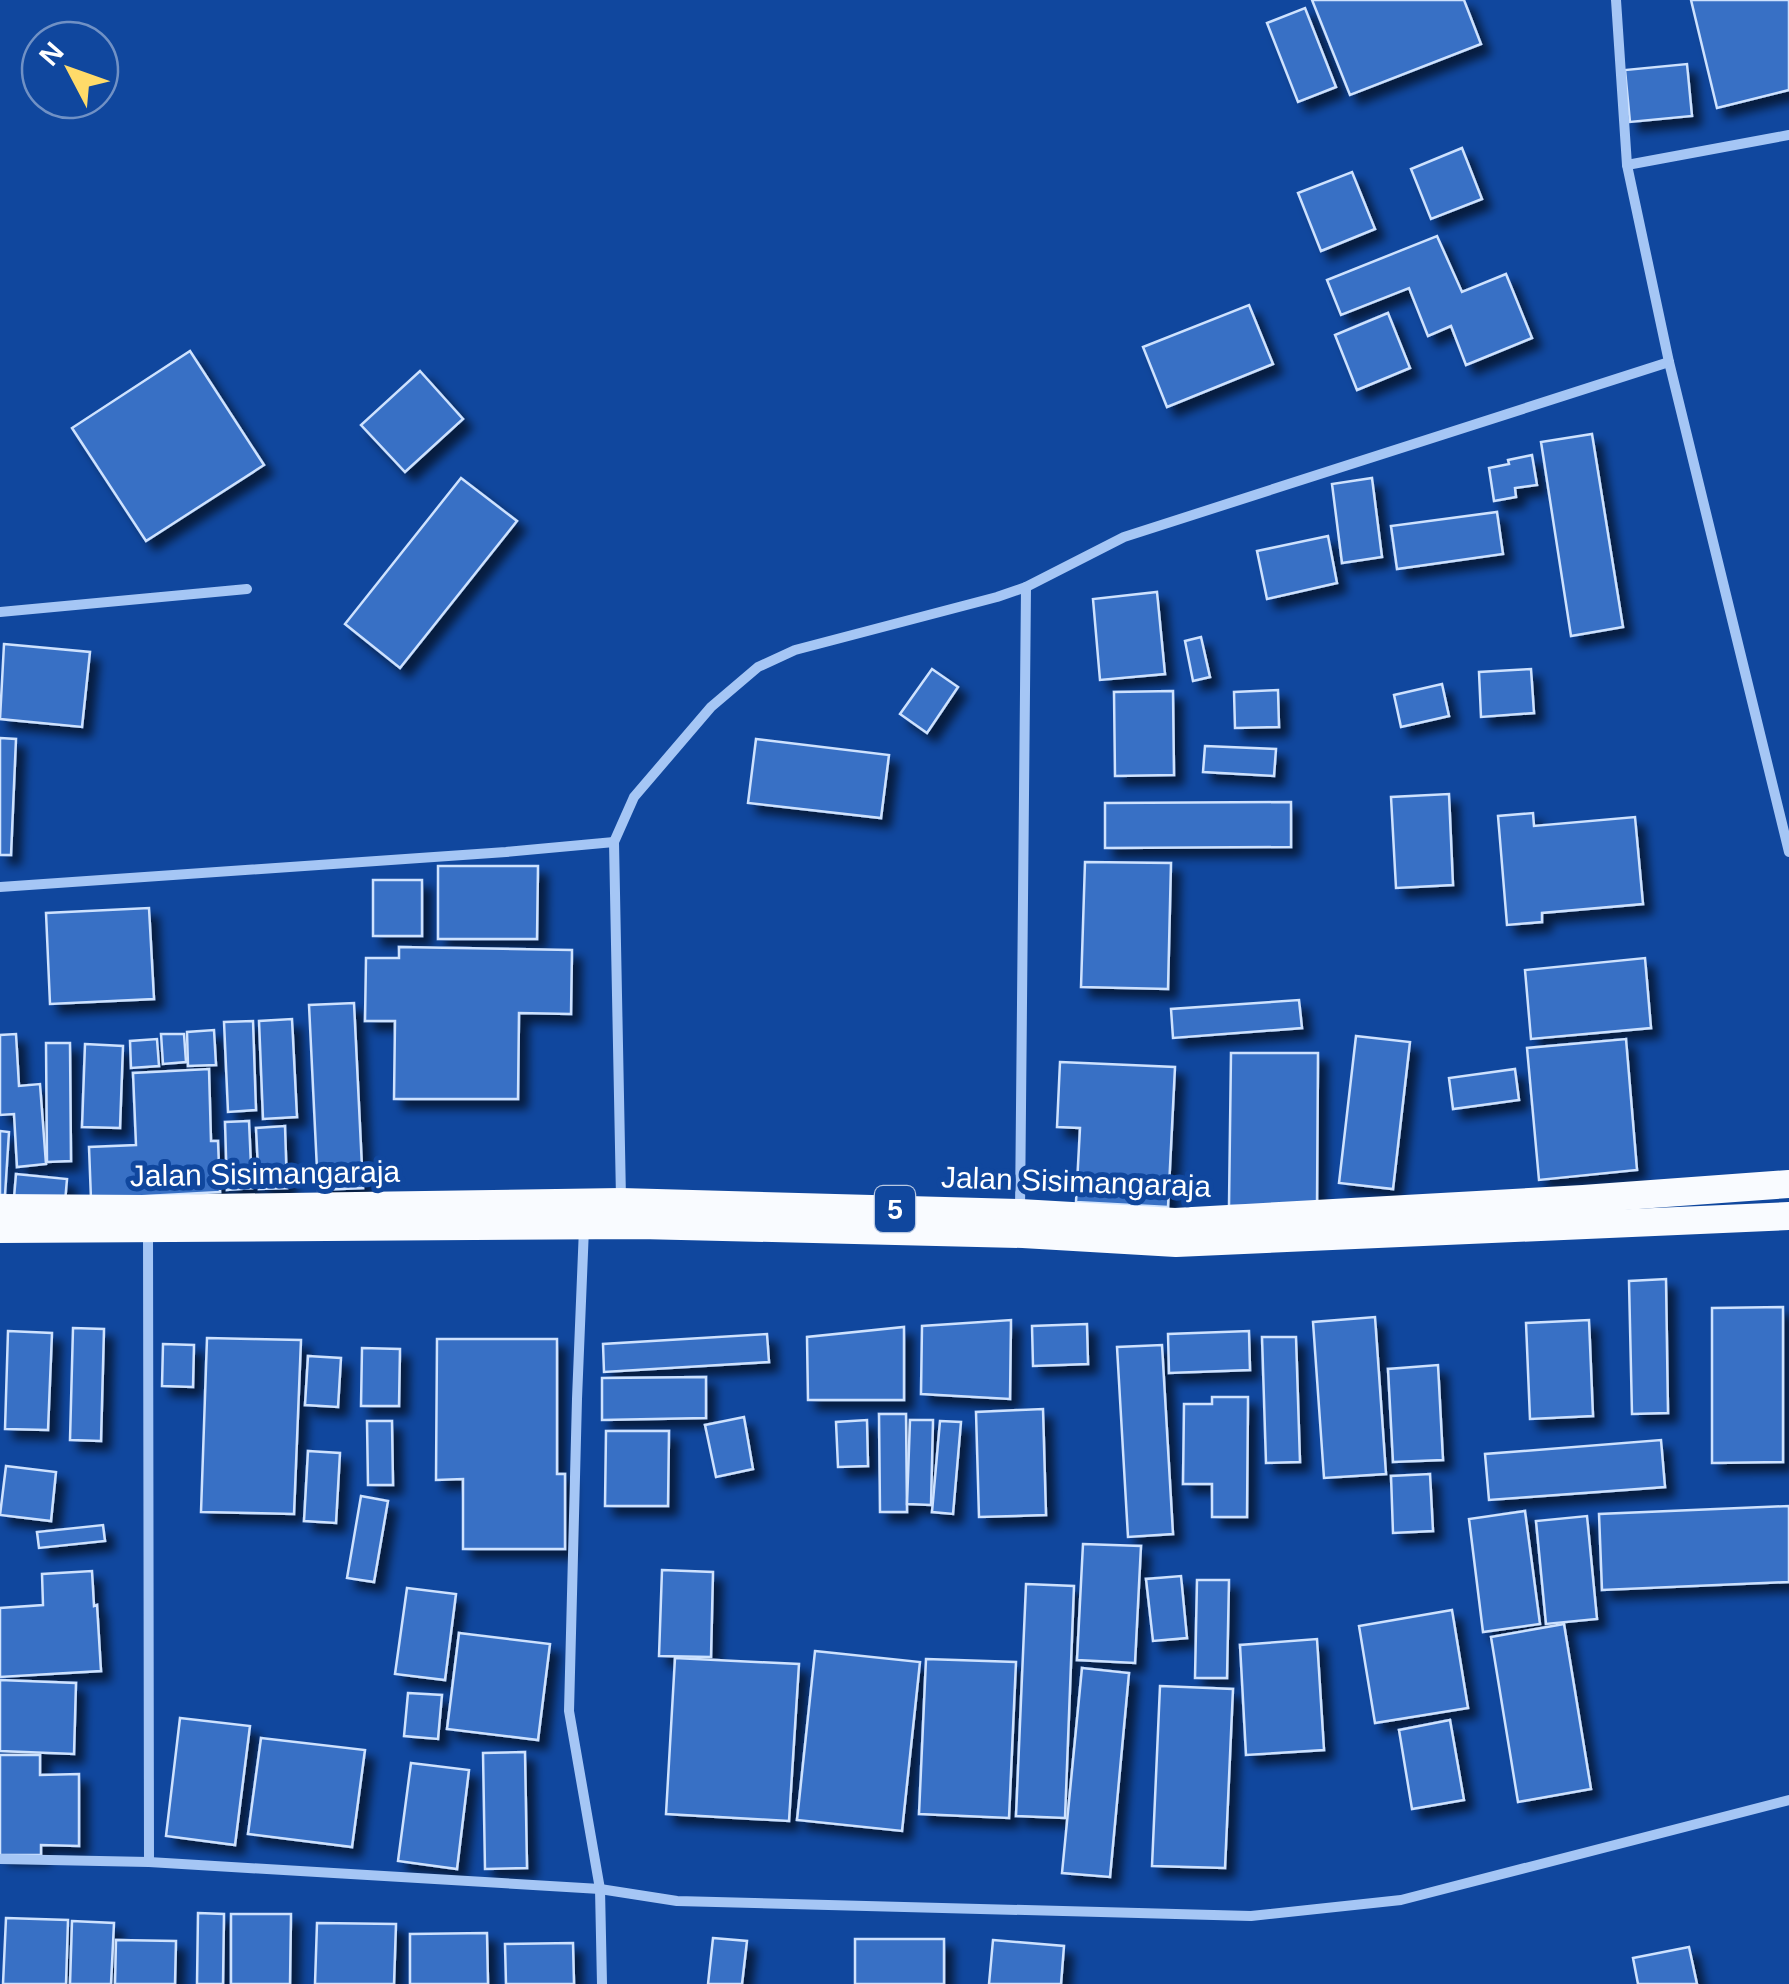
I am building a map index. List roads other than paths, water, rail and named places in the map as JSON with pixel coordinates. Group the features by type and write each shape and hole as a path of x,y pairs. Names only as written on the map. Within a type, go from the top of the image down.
{"highway":[{"name":"Jalan Sisimangaraja","path":"0,1208 621,1202 1020,1213 1175,1222 1789,1184"},
{"name":"Jalan Sisimangaraja","path":"0,1229 659,1226 1022,1234 1176,1243 1789,1216"}],"street":[{"path":"1616,0 1627,165 1669,362 1789,852"},
{"path":"1627,165 1789,135"},
{"path":"621,1202 614,842 634,796 710,707 758,667 795,650 997,597 1026,587 1124,537 1669,362"},
{"path":"1020,1213 1026,587"},
{"path":"0,612 247,589"},
{"path":"0,887 614,842"},
{"path":"584,1226 569,1711 600,1889 602,1984"},
{"path":"148,1229 149,1862"},
{"path":"0,1859 149,1862 600,1889 677,1901 1251,1916 1401,1900 1789,1800"}]}
